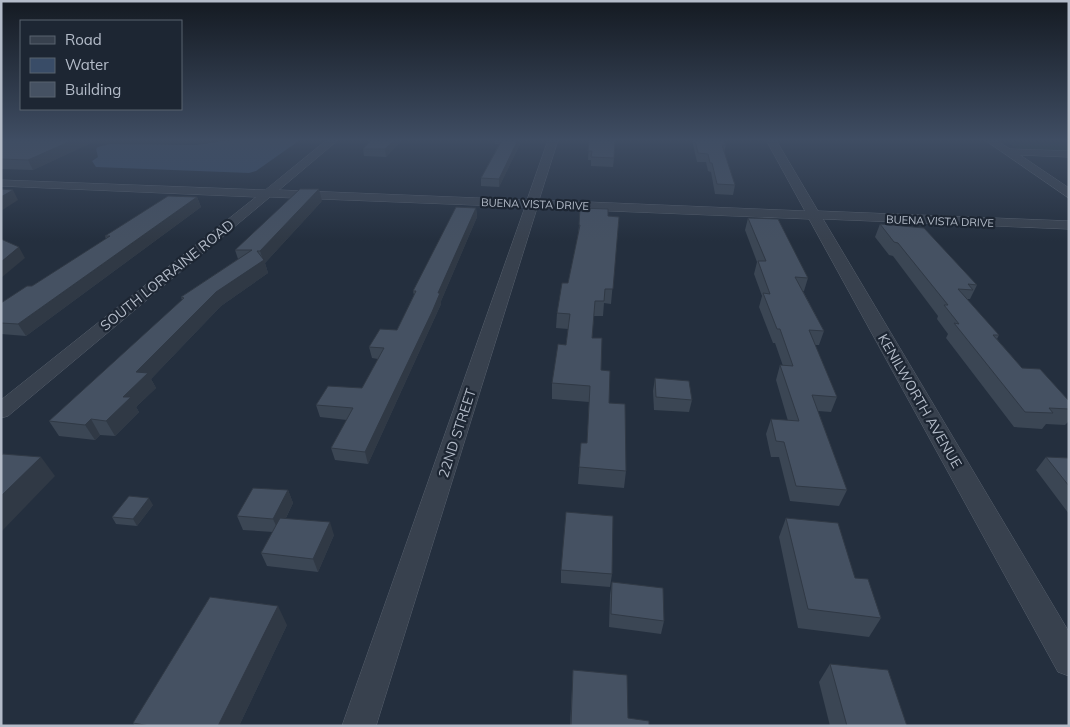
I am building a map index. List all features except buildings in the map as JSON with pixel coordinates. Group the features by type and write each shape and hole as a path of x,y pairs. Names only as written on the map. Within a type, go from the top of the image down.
{"street":[{"name":"SOUTH LORRAINE ROAD","path":"1,411 291,174"},
{"name":"22ND STREET","path":"359,726 460,426 542,174"},
{"name":"KENILWORTH AVENUE","path":"790,174 1069,661"},
{"path":"1040,174 1069,194"},
{"name":"BUENA VISTA DRIVE","path":"1,183 1069,226"}]}
